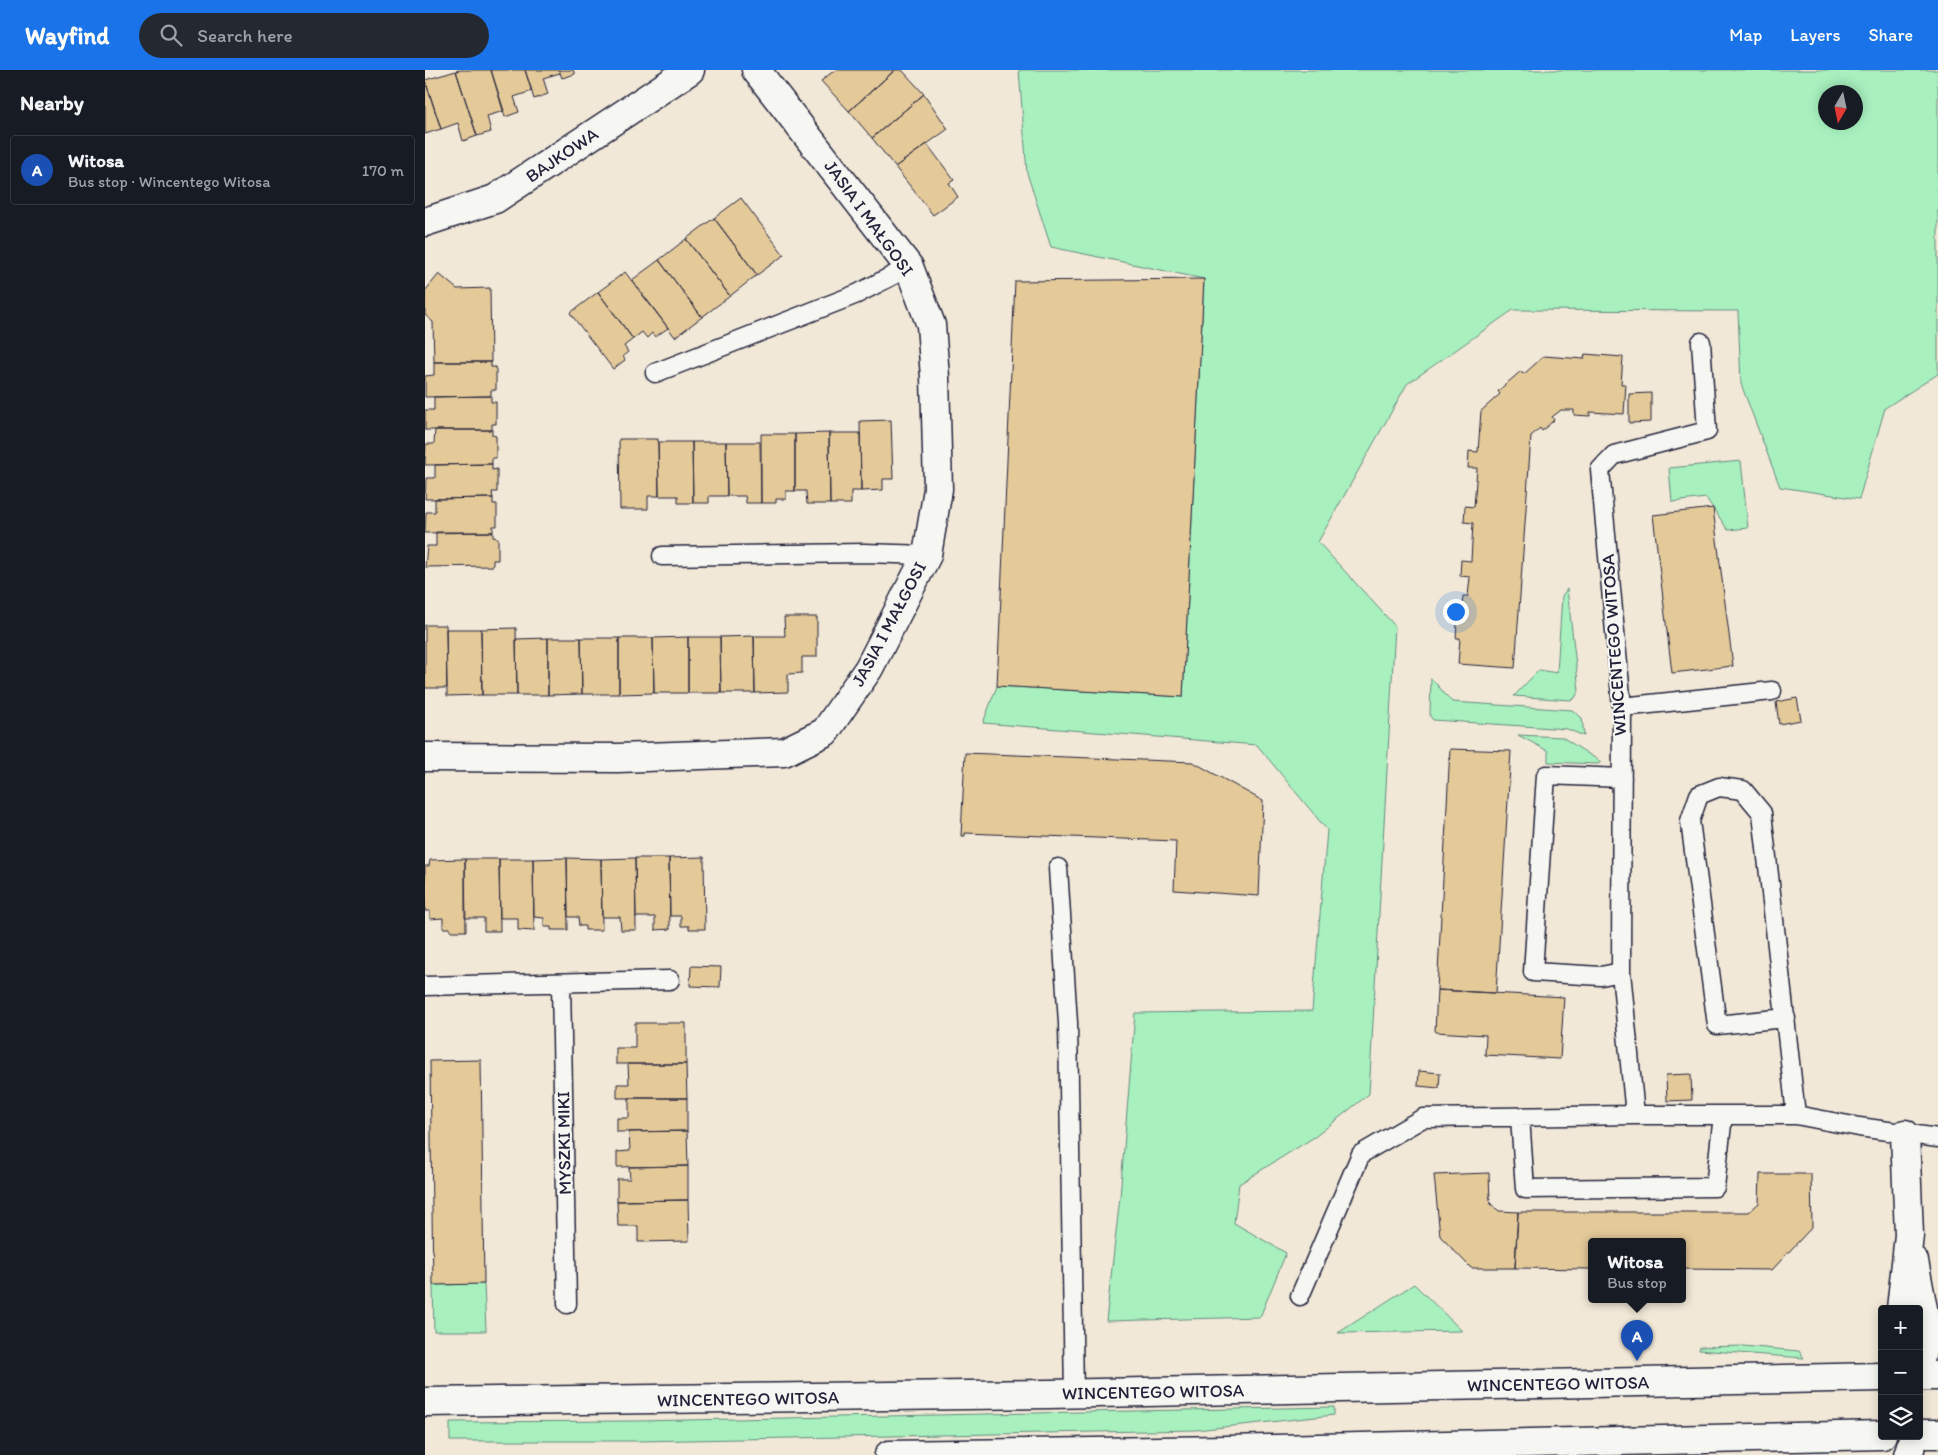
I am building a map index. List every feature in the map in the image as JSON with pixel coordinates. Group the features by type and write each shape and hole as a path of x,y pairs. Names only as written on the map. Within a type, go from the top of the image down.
{"main road":[{"name":"BAJKOWA","path":"425,222 495,200 690,70"},
{"name":"JASIA I MAŁGOSI","path":"425,758 618,758 784,752 825,732 869,668 927,555 938,489 935,377 931,325 909,267 756,70"},
{"path":"1901,1305 1909,1235 1905,1134"},
{"path":"1909,1235 1927,1330 1923,1350"},
{"path":"1923,1376 1938,1376"},
{"name":"WINCENTEGO WITOSA","path":"425,1402 1074,1394 1878,1377"},
{"path":"1923,1434 1938,1434"},
{"path":"889,1455 1217,1450 1878,1435"},
{"path":"1908,1455 1914,1440"},
{"path":"1916,1440 1920,1455"}],"lane":[{"path":"655,373 857,294 909,267"},
{"name":"WINCENTEGO WITOSA","path":"1635,1115 1621,972 1623,707 1616,656 1600,470 1614,455 1707,431 1701,342"},
{"path":"662,556 864,553 927,555"},
{"path":"1623,707 1772,691"},
{"path":"1621,778 1546,775 1533,972 1601,976 1621,972"},
{"path":"1786,1018 1717,1025 1690,821 1699,795 1719,787 1743,790 1762,813 1786,1018 1796,1115"},
{"path":"1058,868 1068,1023 1074,1394"},
{"path":"425,986 670,980"},
{"name":"MYSZKI MIKI","path":"561,983 567,1304"},
{"path":"1520,1117 1525,1189 1715,1187 1723,1115"},
{"path":"1300,1296 1361,1154 1423,1118 1796,1115 1938,1138"}],"green space":[{"path":"1019,70 1938,70 1938,374 1885,408 1859,499 1780,487 1741,384 1738,311 1513,310 1407,384 1318,542 1395,626 1369,1094 1316,1136 1239,1184 1234,1223 1286,1253 1260,1317 1106,1321 1120,1197 1135,1013 1312,1011 1327,830 1257,745 983,723 997,686 1183,697 1204,279 1051,247 1027,173"},
{"path":"1741,461 1748,528 1728,530 1706,498 1672,502 1669,468"},
{"path":"1567,589 1579,690 1575,698 1570,700 1514,696 1539,670 1557,673 1562,596"},
{"path":"1431,678 1452,702 1572,710 1582,718 1584,736 1567,729 1433,720 1430,716"},
{"path":"1518,735 1562,737 1601,762 1598,764 1548,762 1548,751"},
{"path":"484,1284 486,1331 434,1331 433,1285"},
{"path":"1414,1284 1462,1331 1338,1333"},
{"path":"1743,1346 1799,1351 1804,1358 1699,1350 1700,1347"},
{"path":"1334,1407 1334,1415 1196,1430 638,1441 450,1441 450,1422 637,1421"}],"building":[{"path":"491,70 504,111 487,116 491,132 477,136 456,71"},
{"path":"491,70 525,70 532,91 514,97 519,112 505,117"},
{"path":"525,70 559,70 560,73 543,78 548,94 534,99"},
{"path":"559,70 573,70 575,74 562,78"},
{"path":"835,70 895,70 849,111 821,81"},
{"path":"895,70 902,70 924,94 872,138 849,111"},
{"path":"456,71 477,136 463,141 458,123 441,129 425,80"},
{"path":"425,80 441,129 425,134"},
{"path":"924,94 948,129 895,167 872,138"},
{"path":"927,144 954,180 949,183 958,197 933,215 895,167"},
{"path":"741,198 784,255 757,275 714,218"},
{"path":"714,218 757,275 730,296 686,239"},
{"path":"686,239 730,296 702,317 659,260"},
{"path":"659,260 702,317 675,337 632,280"},
{"path":"625,272 668,328 655,337 652,333 647,338 642,332 633,339 598,292"},
{"path":"439,274 457,289 490,288 491,362 434,362 433,322 425,315 425,291"},
{"path":"1204,279 1183,697 997,686 1015,281"},
{"path":"598,292 633,339 624,346 628,352 623,356 625,360 613,369 570,313"},
{"path":"1585,354 1623,357 1621,384 1626,384 1624,414 1590,412 1590,416 1574,415 1574,410 1561,410 1552,417 1554,420 1542,431 1540,428 1531,436 1515,668 1458,664 1460,638 1456,638 1457,622 1461,622 1463,596 1468,596 1470,577 1460,576 1461,560 1471,561 1473,523 1464,522 1465,506 1474,507 1477,468 1468,468 1469,451 1478,452 1481,411 1500,394 1498,391 1521,371 1524,374 1544,356 1584,359"},
{"path":"434,362 491,362 491,367 496,367 496,390 491,390 491,396 425,397 425,376 434,375"},
{"path":"1651,393 1651,422 1629,423 1629,394"},
{"path":"491,396 491,402 496,402 496,424 492,424 492,430 425,430 425,410 434,410 434,397"},
{"path":"891,420 893,479 883,479 883,490 861,491 860,421"},
{"path":"435,430 492,430 492,435 496,436 496,458 492,458 492,464 425,465 426,444 434,444"},
{"path":"829,433 830,504 807,504 806,491 795,491 795,434"},
{"path":"829,433 860,433 861,491 851,491 851,504 830,504"},
{"path":"761,434 795,434 795,491 786,491 786,499 776,499 776,503 761,503"},
{"path":"619,439 658,439 659,496 648,496 648,509 620,509"},
{"path":"658,442 692,442 693,503 678,503 678,496 659,496"},
{"path":"692,442 726,442 727,496 709,496 709,503 693,503"},
{"path":"726,442 760,442 761,503 746,503 745,496 727,496"},
{"path":"492,464 492,470 497,469 497,492 492,492 493,498 425,499 426,478 435,478 435,465"},
{"path":"493,498 493,504 497,504 497,526 493,526 493,532 425,533 426,512 435,512 435,499"},
{"path":"1713,508 1733,666 1672,673 1653,515"},
{"path":"436,532 493,532 493,537 498,538 498,560 493,560 493,566 425,567 427,546 436,546"},
{"path":"784,617 817,617 817,657 802,657 802,673 788,674 788,692 755,693 754,636 785,636"},
{"path":"425,625 446,625 447,688 425,688"},
{"path":"516,628 517,695 482,695 481,629"},
{"path":"446,629 481,629 482,695 447,696"},
{"path":"754,636 755,693 721,693 720,637"},
{"path":"688,637 688,693 654,693 653,638"},
{"path":"688,637 720,637 721,693 688,693"},
{"path":"548,638 548,695 517,695 516,639"},
{"path":"548,638 581,638 582,694 548,695"},
{"path":"581,638 619,638 619,694 582,694"},
{"path":"619,638 653,638 654,693 619,694"},
{"path":"1797,698 1801,720 1779,724 1776,702"},
{"path":"1450,749 1511,751 1496,993 1437,990"},
{"path":"965,753 1193,762 1263,801 1259,896 1174,890 1176,841 965,833 965,836 961,836"},
{"path":"704,857 705,929 689,929 689,926 681,926 681,916 670,916 669,858"},
{"path":"567,858 601,859 602,930 585,930 585,926 579,926 578,917 568,917"},
{"path":"567,858 568,930 551,930 551,927 544,927 544,918 534,917 533,859"},
{"path":"635,858 669,858 670,929 655,930 655,917 636,917"},
{"path":"635,858 636,930 621,930 620,917 602,917 601,859"},
{"path":"465,859 499,859 500,931 484,931 484,918 465,918"},
{"path":"465,859 466,931 450,931 450,928 443,928 443,918 430,919 430,911 425,911 425,866 429,866 430,860"},
{"path":"499,859 533,859 534,931 518,930 518,918 500,918"},
{"path":"691,966 721,967 720,987 690,986"},
{"path":"1437,990 1564,997 1560,1059 1485,1055 1486,1035 1435,1032"},
{"path":"635,1023 686,1023 686,1064 616,1064 616,1048 635,1048"},
{"path":"481,1060 484,1284 433,1285 430,1061"},
{"path":"628,1064 686,1064 687,1098 617,1098 617,1084 629,1084"},
{"path":"1419,1071 1440,1073 1439,1088 1418,1086"},
{"path":"1691,1074 1692,1100 1667,1101 1666,1075"},
{"path":"629,1098 687,1098 687,1131 617,1132 617,1118 629,1118"},
{"path":"687,1131 688,1166 617,1167 617,1152 630,1151 629,1132"},
{"path":"688,1166 688,1200 617,1201 617,1179 630,1179 629,1167"},
{"path":"1489,1173 1490,1203 1499,1211 1518,1212 1515,1268 1471,1268 1440,1236 1434,1175"},
{"path":"1760,1174 1811,1174 1812,1227 1772,1270 1686,1269 1686,1238 1588,1238 1588,1269 1515,1268 1518,1212 1749,1212 1759,1203"},
{"path":"688,1200 689,1241 638,1242 638,1226 618,1226 617,1201"}],"place":[{"name":"Witosa","path":"1637,1361"}]}
